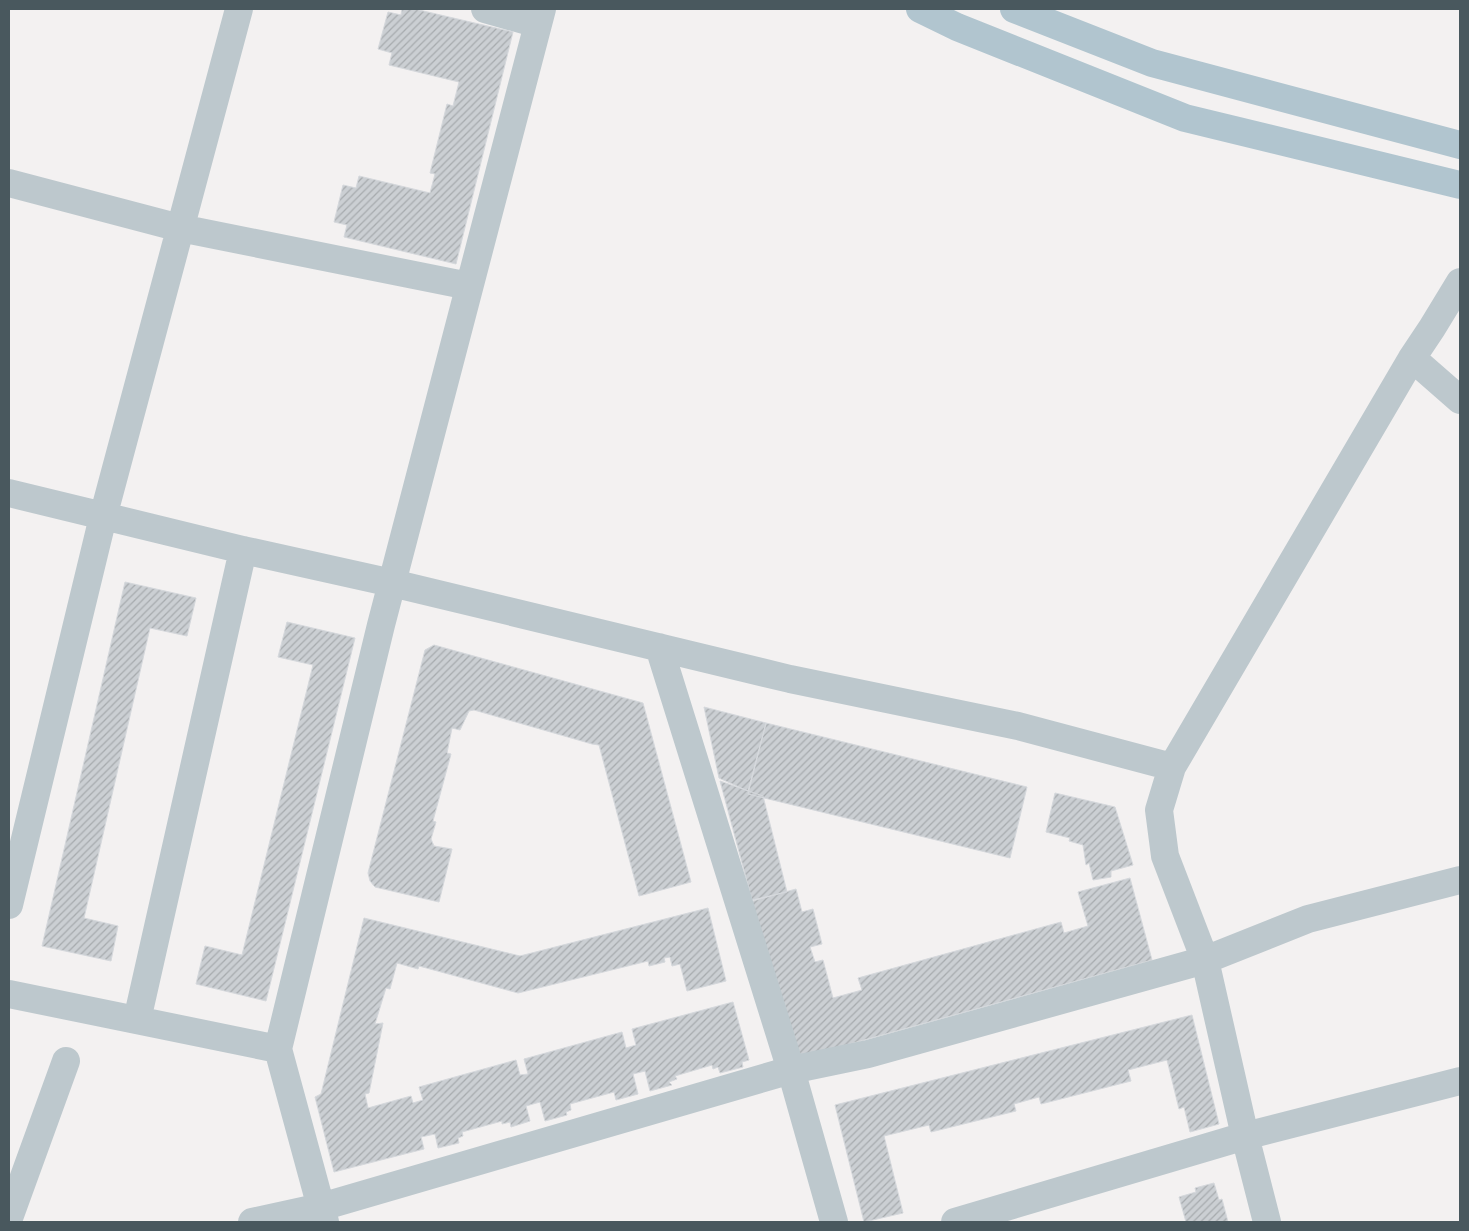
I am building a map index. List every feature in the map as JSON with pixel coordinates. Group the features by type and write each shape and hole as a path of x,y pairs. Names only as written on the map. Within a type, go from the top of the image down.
{"main road":[{"path":"920,9 957,27 1185,118 1460,185"},
{"path":"1014,9 1152,63 1460,146"}],"street":[{"path":"9,905 103,517 240,9"},
{"path":"323,1215 278,1049 392,583 540,17 485,9"},
{"path":"9,182 180,228 469,286"},
{"path":"1268,1222 1245,1136 1205,960 1165,856 1159,810 1172,767 1412,358 1460,282"},
{"path":"1412,358 1460,400"},
{"path":"9,493 103,517 392,583 790,679 1018,726 1172,767"},
{"path":"137,1020 243,550"},
{"path":"659,647 791,1070 834,1222"},
{"path":"252,1222 323,1215 791,1070 868,1054 1205,960 1308,919 1460,880"},
{"path":"9,994 278,1049"},
{"path":"9,1218 66,1060"},
{"path":"956,1222 1245,1136 1460,1081"}],"building":[{"path":"402,9 415,9 513,32 456,264 344,237 347,225 334,222 343,185 356,188 359,176 430,193 435,174 430,173 447,104 453,106 459,82 389,65 392,53 378,49 388,12 401,15"},
{"path":"125,582 196,598 187,636 150,628 84,918 118,926 111,961 42,946"},
{"path":"287,622 355,638 266,1001 196,984 205,946 242,955 313,665 278,657"},
{"path":"434,645 643,703 691,882 639,896 599,745 474,710 469,711 460,730 452,728 447,753 451,754 433,821 436,822 431,839 434,846 452,849 439,902 375,887 370,881 368,873 425,650"},
{"path":"704,707 766,723 748,791 719,778"},
{"path":"766,723 1027,787 1010,858 748,794"},
{"path":"720,781 763,796 787,892 752,900"},
{"path":"1055,793 1115,807 1133,865 1111,871 1111,877 1093,880 1089,863 1086,865 1083,845 1069,841 1070,838 1046,832"},
{"path":"1130,878 1152,960 792,1060 749,902 796,889 802,912 813,909 822,944 810,947 815,962 823,960 833,998 862,990 858,978 1061,922 1064,933 1088,926 1078,892"},
{"path":"708,908 726,981 687,991 680,964 672,966 670,957 664,958 665,962 649,966 648,961 518,993 419,966 418,969 397,963 390,989 386,988 375,1024 383,1023 369,1093 365,1094 368,1108 411,1096 413,1103 423,1100 419,1087 516,1060 520,1075 528,1074 524,1059 622,1032 626,1048 636,1045 632,1029 733,1002 749,1060 742,1062 743,1067 720,1073 718,1067 713,1069 712,1065 675,1076 677,1079 669,1082 672,1085 650,1091 645,1071 633,1074 638,1094 616,1100 614,1092 570,1104 571,1110 566,1112 567,1115 545,1121 540,1102 526,1106 530,1121 511,1127 510,1122 502,1124 502,1121 462,1132 463,1136 458,1138 459,1143 438,1148 435,1134 421,1137 424,1149 334,1172 315,1097 321,1094 364,918 520,956"},
{"path":"1192,1015 1219,1124 1190,1132 1184,1107 1179,1109 1167,1060 1128,1070 1131,1081 1041,1104 1039,1097 1014,1104 1016,1111 931,1132 929,1125 884,1136 903,1213 864,1222 835,1105"},
{"path":"1214,1183 1219,1200 1222,1199 1228,1222 1186,1222 1179,1197 1196,1192 1195,1188"}]}
